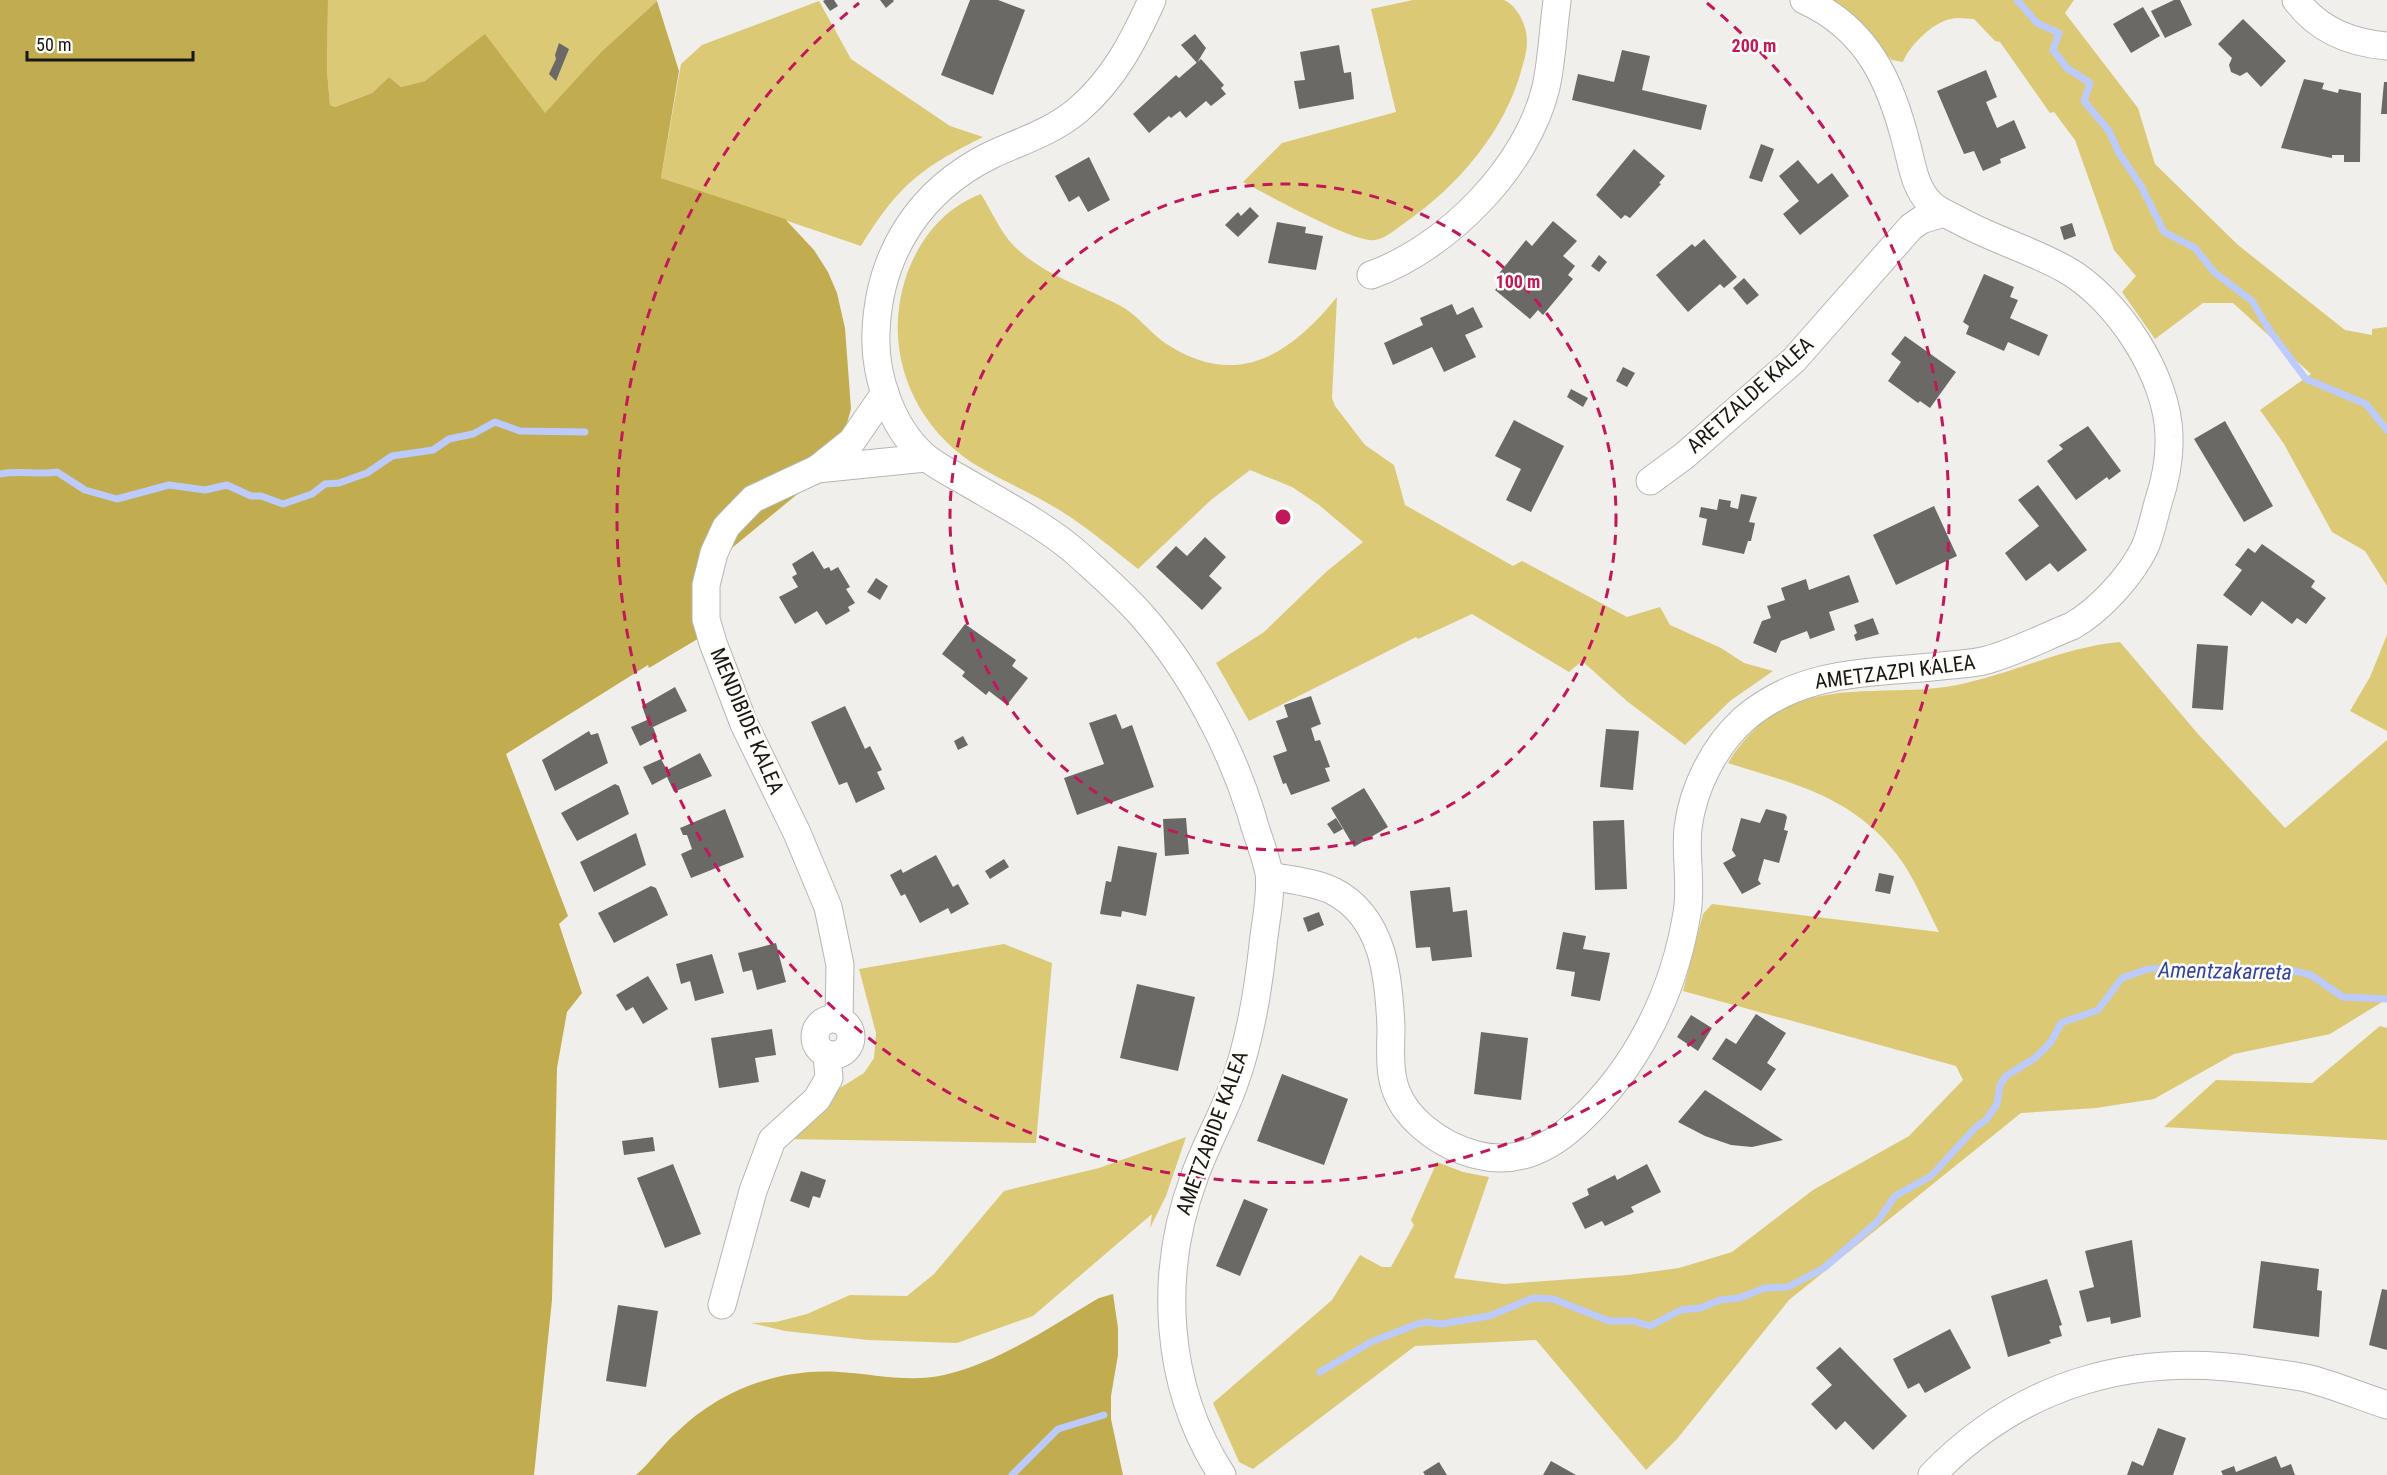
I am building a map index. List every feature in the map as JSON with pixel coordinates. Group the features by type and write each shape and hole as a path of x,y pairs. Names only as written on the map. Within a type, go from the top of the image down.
{"street":[{"path":"818,469 852,441 885,393 875,339 878,304 884,274 897,242 916,212 939,189 966,169 1044,134 1076,112 1102,87 1127,54 1153,0"},
{"path":"1371,275 1391,268 1418,253 1464,216 1514,157 1534,120 1546,87 1559,0"},
{"name":"AMETZAZPI KALEA","path":"1270,876 1321,886 1335,892 1348,901 1371,926 1383,958 1393,1084 1403,1104 1430,1133 1447,1145 1486,1157 1527,1156 1560,1140 1589,1112 1640,1049 1671,982 1688,911 1688,828 1695,798 1706,770 1721,744 1741,721 1792,688 1821,679 1986,661 2072,626 2084,619 2113,590 2145,547 2166,471 2169,436 2163,403 2135,339 2116,314 2066,269 1989,237 1930,203 1916,180 1895,100 1865,46 1842,23 1804,0"},
{"path":"2296,0 2316,21 2331,31 2350,40 2387,46"},
{"name":"ARETZALDE KALEA","path":"1891,248 1903,217 1912,166"},
{"name":"ARETZALDE KALEA","path":"1650,480 1684,456 1794,360 1891,248 1921,220 1944,213"},
{"name":"AMETZABIDE KALEA","path":"885,393 906,435 926,458 996,499 1075,551 1144,618 1200,697 1243,786 1270,876 1258,986 1235,1082 1195,1174 1177,1232 1170,1289 1174,1347 1187,1403 1210,1456 1222,1475"},
{"path":"818,469 926,458"},
{"name":"MENDIBIDE KALEA","path":"722,1305 753,1191 772,1140 817,1099 829,1078 826,1054 839,1054 848,1046 850,1033 844,1023 839,1020 840,965 828,907 797,833 744,724 706,619 706,585 714,553 726,527 753,499 818,469"},
{"path":"1932,1475 1978,1433 2029,1401 2085,1378 2143,1366 2224,1365 2312,1379 2387,1405"}],"shaded area":[{"path":"0,0 328,0 327,71 330,105 335,107 372,93 389,77 401,87 425,81 485,34 545,113 601,52 657,1 679,71 661,178 785,219 814,250 828,272 837,293 845,328 851,409 842,441 823,473 721,557 716,628 649,668 648,665 506,754 568,916 559,924 582,993 567,1012 557,1068 552,1300 534,1475 0,1475"},
{"path":"328,0 657,1 601,52 545,114 447,67 425,81 401,87 389,77 372,93 335,107 330,105 327,71"},
{"path":"1413,0 1504,0 1515,8 1525,26 1526,50 1514,91 1492,135 1462,174 1426,207 1392,232 1375,240 1364,239 1330,226 1243,182 1282,143 1396,112 1371,9"},
{"path":"1829,0 2074,0 2065,13 2138,108 2155,164 2238,245 2345,330 2372,335 2372,329 2387,327 2387,586 2365,551 2332,532 2284,444 2260,410 2311,374 2233,303 2203,303 2155,339 2122,292 2136,276 2114,250 2075,140 2054,112 2050,113 2000,42 1995,41 1974,19 1954,18 1944,21 1922,36 1910,49 1903,62 1892,60"},
{"path":"819,1 851,59 950,126 983,137 942,159 912,181 887,208 861,246 661,178 681,64 702,45"},
{"path":"981,194 1013,245 1036,264 1125,309 1165,343 1191,357 1215,364 1238,365 1260,360 1280,350 1300,336 1337,297 1332,398 1335,406 1365,445 1394,465 1405,505 1513,566 1522,561 1627,617 1660,607 1670,625 1721,648 1744,663 1773,671 1730,701 1685,745 1628,702 1582,661 1569,672 1472,614 1418,639 1416,637 1249,721 1216,663 1264,632 1326,572 1363,542 1319,505 1292,487 1250,470 1211,500 1138,569 1061,511 981,468 958,452 938,433 922,411 910,387 902,362 898,335 899,307 910,266 924,240 943,217 967,200"},
{"path":"2387,635 2387,731 2350,711 2370,677"},
{"path":"2120,642 2198,734 2285,828 2387,740 2387,999 2330,1034 2234,1054 2154,1099 2096,1108 2021,1113 1789,1300 1677,1439 1646,1470 1536,1340 1415,1346 1253,1469 1239,1462 1213,1403 1332,1300 1360,1255 1382,1267 1391,1267 1414,1225 1411,1220 1437,1162 1463,1172 1489,1177 1454,1278 1504,1284 1628,1275 1679,1268 1732,1252 1813,1190 1909,1136 1963,1080 1956,1066 1683,991 1703,914 1712,904 1939,932 1903,863 1867,823 1825,797 1802,787 1728,763 1740,745 1763,722 1781,710 1810,698 1852,692 1916,690 1957,685 2078,649"},
{"path":"1004,944 1052,963 1036,1143 783,1139 827,1096 864,1073 874,1058 876,1033 859,969"},
{"path":"2380,1026 2387,1028 2387,1140 2164,1127 2216,1080 2312,1083"},
{"path":"1186,1137 1166,1196 1150,1228 1152,1214 1033,1316 957,1343 868,1340 785,1331 751,1323 776,1322 807,1314 850,1295 907,1296 934,1274 1004,1191 1099,1168"},
{"path":"1113,1294 1118,1328 1118,1355 1111,1396 1111,1419 1123,1475 636,1475 694,1417 712,1404 752,1385 773,1378 817,1372 905,1378 944,1375 1005,1353 1099,1298"}],"building":[{"path":"834,0 838,6 830,11 823,1"},
{"path":"880,0 893,0 894,1 886,8"},
{"path":"970,0 998,0 1025,10 993,95 941,75"},
{"path":"2174,0 2180,0 2192,25 2165,38 2151,11"},
{"path":"2143,7 2160,36 2131,53 2113,24"},
{"path":"2243,19 2286,61 2261,87 2247,72 2240,76 2231,72 2229,65 2232,58 2218,44"},
{"path":"1195,34 1206,48 1197,63 1181,45"},
{"path":"559,43 569,49 556,81 549,74 556,59"},
{"path":"1339,45 1344,73 1351,72 1354,99 1299,109 1294,81 1305,80 1300,52"},
{"path":"1622,50 1650,56 1642,90 1707,105 1701,130 1572,100 1578,74 1614,82"},
{"path":"1201,59 1224,85 1221,88 1226,94 1211,106 1206,101 1186,118 1180,111 1171,118 1169,116 1149,133 1133,114 1176,75 1179,78"},
{"path":"1986,70 1997,97 1986,102 1997,128 2014,120 2026,148 2000,159 2001,163 1983,171 1974,151 1964,154 1937,91"},
{"path":"2304,79 2324,83 2322,89 2338,93 2339,89 2361,93 2360,162 2344,162 2344,155 2332,155 2332,158 2281,148"},
{"path":"2384,82 2387,82 2387,114 2381,114"},
{"path":"1761,144 1774,149 1762,182 1749,178"},
{"path":"1634,149 1665,176 1659,183 1661,184 1630,218 1625,215 1621,219 1596,195"},
{"path":"1089,157 1110,200 1088,212 1079,196 1069,202 1055,176"},
{"path":"1798,160 1818,184 1832,173 1849,196 1800,235 1783,214 1799,201 1779,176"},
{"path":"1250,207 1259,216 1238,237 1225,225 1238,212 1241,216"},
{"path":"1553,221 1577,241 1563,256 1575,266 1568,275 1573,279 1543,315 1538,310 1530,319 1495,290 1503,281 1497,276 1526,240 1532,246"},
{"path":"1277,222 1306,227 1305,233 1323,236 1316,270 1268,263"},
{"path":"2072,223 2076,236 2064,240 2060,227"},
{"path":"1704,239 1737,277 1724,288 1720,284 1688,312 1656,275 1692,244 1695,247"},
{"path":"1599,255 1607,262 1599,272 1591,266"},
{"path":"1984,274 2014,287 2010,297 2018,300 2010,318 2048,335 2039,356 2008,342 2004,351 1966,334 1969,326 1963,322"},
{"path":"1744,278 1759,295 1747,305 1733,288"},
{"path":"1452,304 1457,315 1473,307 1483,327 1465,335 1476,357 1444,372 1432,347 1393,365 1384,343 1423,325 1420,318"},
{"path":"1905,336 1956,372 1930,408 1920,401 1918,403 1888,381 1901,362 1891,354"},
{"path":"1623,367 1635,373 1627,387 1616,381"},
{"path":"1571,389 1588,398 1583,407 1567,397"},
{"path":"1514,420 1564,446 1531,512 1506,500 1521,469 1495,456"},
{"path":"2225,421 2273,506 2244,522 2194,439"},
{"path":"2088,426 2121,471 2109,480 2107,477 2076,500 2047,461 2063,449 2059,445"},
{"path":"2038,485 2087,550 2058,572 2050,563 2026,581 2005,553 2039,526 2018,500"},
{"path":"1741,494 1757,497 1749,522 1755,523 1751,541 1748,541 1744,554 1702,545 1707,519 1699,517 1701,507 1717,510 1719,499 1731,501 1730,507 1738,509"},
{"path":"1934,506 1957,556 1896,585 1873,535"},
{"path":"1205,537 1226,557 1209,576 1222,588 1202,610 1156,567 1176,546 1187,556"},
{"path":"2262,544 2315,581 2311,587 2326,598 2306,624 2297,618 2292,624 2262,601 2251,616 2223,595 2242,570 2235,565 2248,548 2255,553"},
{"path":"813,551 824,569 829,567 831,571 838,567 850,587 846,589 855,603 848,607 850,611 826,625 817,611 795,624 779,597 798,587 792,577 797,574 792,564"},
{"path":"1849,575 1859,602 1829,612 1835,630 1810,639 1807,631 1781,641 1776,653 1753,643 1762,621 1771,618 1767,606 1785,600 1781,588 1806,579 1809,590"},
{"path":"876,578 888,586 880,600 867,592"},
{"path":"1873,618 1879,634 1856,641 1854,635 1857,633 1854,625"},
{"path":"965,624 1016,660 1012,666 1028,678 1007,705 989,691 986,695 962,676 965,672 942,654"},
{"path":"2197,644 2228,646 2223,710 2192,708"},
{"path":"675,687 687,711 653,727 657,737 640,746 631,727 647,720 642,706"},
{"path":"1311,696 1321,724 1311,728 1315,741 1320,740 1330,767 1325,768 1330,781 1291,795 1286,783 1283,784 1273,756 1287,751 1276,721 1288,717 1284,705"},
{"path":"845,706 865,749 870,746 882,770 877,772 885,789 856,803 847,782 839,785 811,722"},
{"path":"1116,714 1122,729 1132,725 1154,787 1077,815 1064,778 1104,764 1089,723"},
{"path":"1606,729 1639,731 1633,790 1600,787"},
{"path":"589,731 591,735 598,733 608,763 555,791 542,760"},
{"path":"963,736 968,745 958,750 954,741"},
{"path":"700,753 712,776 674,792 667,777 652,785 643,767 661,759 667,770"},
{"path":"615,784 619,786 629,814 577,841 561,813"},
{"path":"1364,788 1388,827 1354,847 1331,808"},
{"path":"725,809 744,857 691,878 681,854 692,849 687,835 683,835 680,828"},
{"path":"1766,809 1785,814 1787,817 1784,830 1788,831 1779,863 1764,859 1758,880 1761,884 1742,894 1723,863 1736,856 1732,850 1741,818 1760,823"},
{"path":"1186,818 1189,854 1165,856 1163,819"},
{"path":"1336,818 1343,829 1334,834 1327,824"},
{"path":"1624,820 1627,889 1595,890 1593,821"},
{"path":"636,833 646,865 594,892 580,862"},
{"path":"1118,846 1157,853 1146,916 1122,911 1121,917 1100,914 1106,881 1111,882"},
{"path":"936,855 953,887 958,884 969,904 951,914 948,908 920,923 905,894 901,896 890,875 901,869 903,873"},
{"path":"1004,859 1009,867 990,879 985,871"},
{"path":"1879,873 1894,876 1890,894 1875,891"},
{"path":"651,886 656,888 668,915 614,943 598,913"},
{"path":"1450,887 1453,912 1467,910 1472,957 1432,961 1430,947 1416,948 1410,891"},
{"path":"1319,912 1324,925 1308,932 1303,918"},
{"path":"1563,932 1586,936 1583,949 1610,953 1600,1001 1571,996 1575,972 1556,969"},
{"path":"776,943 786,982 757,990 752,970 743,972 738,953"},
{"path":"712,954 724,993 695,1001 690,981 681,984 676,964"},
{"path":"648,976 668,1009 643,1024 633,1007 626,1011 616,995"},
{"path":"1137,984 1195,997 1178,1071 1120,1058"},
{"path":"1756,1014 1786,1033 1767,1063 1776,1069 1761,1091 1712,1059 1726,1038 1736,1044"},
{"path":"1691,1015 1712,1028 1698,1051 1677,1037"},
{"path":"772,1029 776,1055 755,1058 759,1082 719,1088 711,1038"},
{"path":"1481,1032 1528,1038 1521,1100 1474,1094"},
{"path":"1282,1074 1348,1099 1324,1165 1257,1141"},
{"path":"1705,1090 1783,1140 1752,1147 1731,1145 1705,1136 1678,1122"},
{"path":"653,1137 655,1151 624,1155 622,1141"},
{"path":"673,1164 701,1234 665,1248 637,1178"},
{"path":"1647,1164 1661,1192 1631,1207 1634,1212 1605,1226 1602,1221 1585,1229 1572,1203 1589,1195 1587,1189 1615,1175 1617,1180"},
{"path":"801,1171 826,1180 820,1198 813,1196 809,1208 790,1201"},
{"path":"1244,1199 1268,1209 1240,1276 1216,1266"},
{"path":"2132,1240 2141,1317 2111,1324 2110,1317 2087,1322 2079,1291 2094,1287 2085,1251"},
{"path":"2261,1261 2319,1269 2317,1290 2322,1291 2319,1337 2253,1328"},
{"path":"2047,1279 2062,1325 2059,1326 2062,1336 2049,1340 2051,1343 2008,1357 1991,1296"},
{"path":"2382,1289 2387,1290 2387,1350 2369,1345"},
{"path":"618,1305 658,1311 646,1387 606,1381"},
{"path":"1950,1329 1971,1368 1925,1393 1919,1383 1908,1389 1893,1359"},
{"path":"1840,1347 1907,1416 1873,1450 1845,1421 1836,1430 1811,1404 1832,1385 1816,1368"},
{"path":"2158,1428 2186,1438 2173,1475 2127,1475 2132,1461 2143,1466"},
{"path":"2276,1456 2281,1468 2291,1464 2295,1475 2223,1475 2221,1471 2234,1466 2236,1472"},
{"path":"1551,1461 1576,1475 1543,1475"},
{"path":"1439,1462 1447,1475 1425,1475 1423,1472"}],"waterway":[{"path":"2017,0 2037,23 2059,33 2053,50 2067,68 2090,83 2084,101 2109,131 2164,232 2195,248 2214,272 2252,301 2270,331 2306,379 2366,404 2387,430"},
{"path":"0,474 57,472 85,490 117,499 169,485 205,490 227,485 251,496 261,496 283,504 312,494 325,484 339,483 367,473 392,456 433,450 449,439 473,434 495,422 520,431 585,432"},
{"name":"Amentzakarreta","path":"1320,1372 1371,1342 1417,1324 1427,1322 1441,1324 1489,1316 1533,1298 1553,1299 1609,1321 1633,1321 1650,1326 1681,1310 1700,1308 1720,1300 1739,1298 1765,1288 1788,1287 1824,1268 1877,1222 1895,1196 1931,1176 1976,1127 1986,1120 1997,1104 2000,1085 2006,1076 2035,1058 2051,1042 2061,1023 2098,1010 2122,978 2148,969 2176,968 2209,976 2230,976 2245,970 2281,968 2311,975 2343,997 2387,999"},
{"name":"Amentzakarreta","path":"1012,1475 1058,1429 1104,1415"}]}
